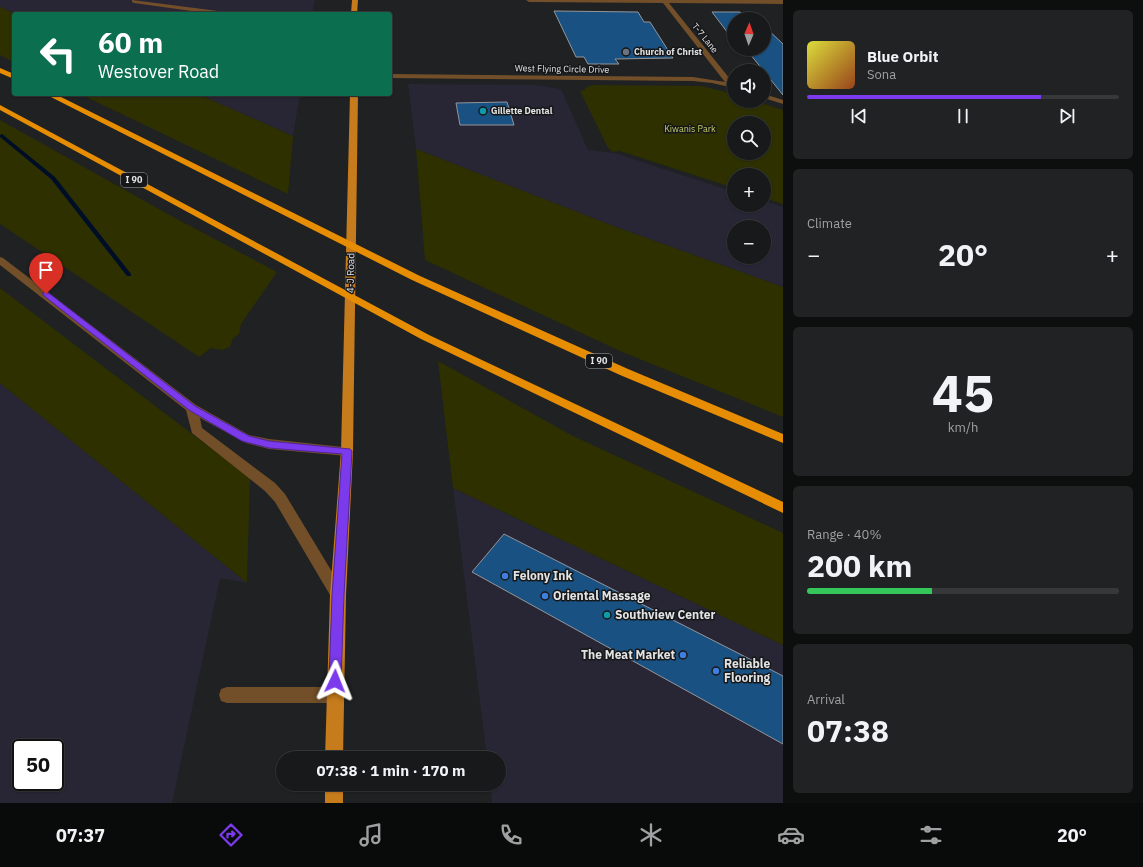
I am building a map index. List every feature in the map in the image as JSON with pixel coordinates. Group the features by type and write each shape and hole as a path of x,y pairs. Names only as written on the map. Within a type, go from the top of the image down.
{"highway":[{"path":"0,70 12,76"},
{"name":"I 90","path":"53,96 416,278 624,372 783,439"},
{"name":"I 90","path":"0,107 425,337 783,508"}],"main road":[{"path":"354,12 355,0"},
{"name":"4-J Road","path":"334,751 338,595 347,451 354,96"},
{"path":"334,791 334,803"}],"street":[{"path":"529,0 783,2"},
{"path":"134,1 212,12"},
{"name":"T-7 Lane","path":"665,1 727,78"},
{"name":"West Flying Circle Drive","path":"392,76 693,80 712,81 727,85"},
{"path":"771,98 783,102"},
{"path":"0,260 192,408 246,439 269,444 347,451"},
{"path":"192,408 196,430 270,487 280,498 338,595"},
{"path":"227,695 335,695"}],"shaded area":[{"path":"0,0 315,0 312,12 12,12 0,7"},
{"path":"408,84 535,85 561,89 588,150 615,153 727,190 727,212 771,212 771,203 783,207 783,287 616,227 416,149"},
{"path":"203,96 300,96 293,136"},
{"path":"0,383 247,583 220,578 172,803 0,803"},
{"path":"453,488 783,645 783,803 492,803 491,791 506,791 506,751 486,751"}],"green space":[{"path":"0,7 12,12 12,61 0,55"},
{"name":"Kiwanis Park","path":"592,85 701,86 727,92 727,108 771,108 771,106 783,110 783,204 771,200 771,168 727,168 727,186 620,151 613,152 608,148 580,91 585,90 585,88"},
{"path":"84,96 203,96 293,136 288,194"},
{"path":"0,120 177,219 277,272 241,324 239,334 233,338 230,347 222,350 211,348 199,357 0,224"},
{"path":"416,149 616,227 783,287 783,417 620,351 425,260"},
{"path":"0,288 250,478 247,583 0,383"},
{"path":"438,361 573,436 783,533 783,645 453,488"}],"building":[{"path":"554,11 638,12 644,22 650,22 673,58 615,59 619,64 588,64 584,57 576,57"},
{"path":"712,12 727,12 727,32"},
{"path":"771,33 783,44 783,95 771,80 771,64 758,64 752,56 771,56"},
{"name":"Gillette Dental","path":"507,102 514,125 460,125 456,103"},
{"name":"Southview Center","path":"504,534 783,676 783,744 472,572"}],"waterway":[{"path":"2,136 53,178 129,275"}],"place":[{"name":"Church of Christ","path":"626,52"},
{"name":"Gillette Dental","path":"483,111"},
{"name":"Felony Ink","path":"505,576"},
{"name":"Oriental Massage","path":"545,596"},
{"name":"Southview Center","path":"607,615"},
{"name":"The Meat Market","path":"683,655"},
{"name":"Reliable Flooring","path":"716,671"}],"route":[{"path":"46,294 192,408 246,439 269,444 347,451 338,595 335,681"}]}
